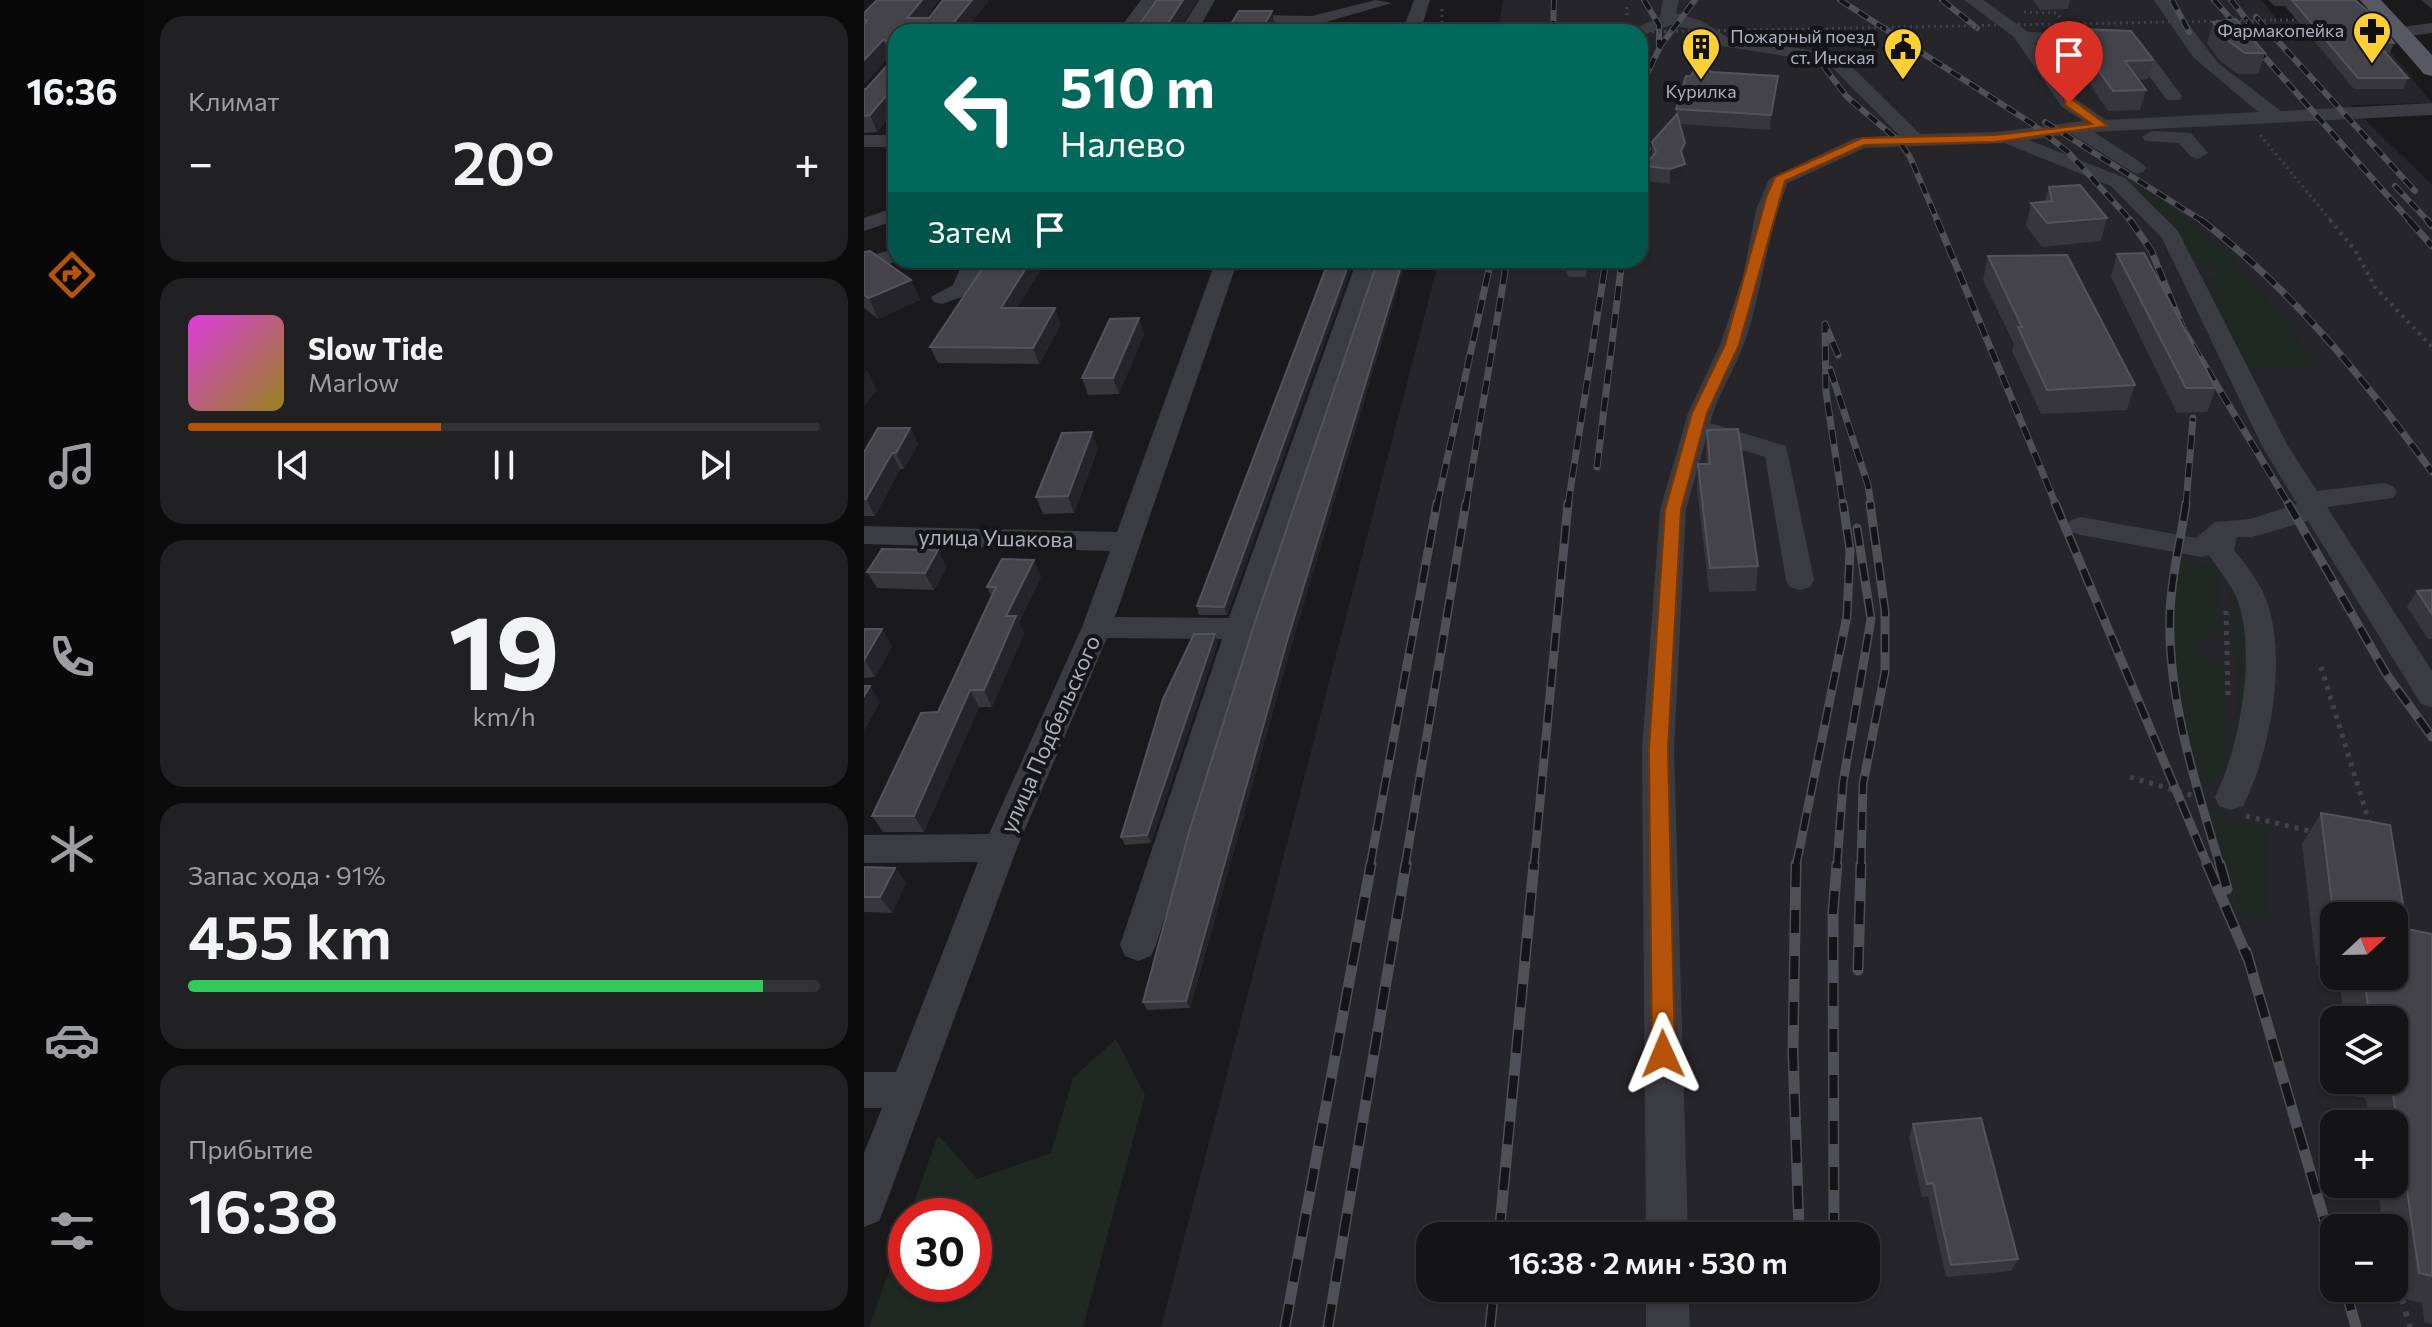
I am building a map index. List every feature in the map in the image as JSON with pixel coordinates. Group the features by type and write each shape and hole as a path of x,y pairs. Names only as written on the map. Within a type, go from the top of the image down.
{"main road":[{"path":"2370,0 2402,32 2432,69"}],"street":[{"path":"1132,24 1149,0"},
{"path":"1193,24 1207,0"},
{"path":"1414,24 1422,0"},
{"path":"1671,0 1667,15 1671,19 1696,25 1722,41 1834,59 1915,140"},
{"path":"1972,0 2020,35 2124,40 2134,44 2173,96"},
{"path":"2162,0 2193,48 2223,80 2278,118"},
{"path":"1316,1 1390,2"},
{"path":"1246,20 1312,21 1390,2"},
{"path":"2011,4 2006,9 2020,35 2069,103 2135,138 2184,137 2198,153"},
{"path":"1648,28 1671,19"},
{"path":"2402,32 2432,28"},
{"path":"1667,1222 1658,749 1673,510 1696,427 1732,345 1754,276 1766,210 1779,179 1850,145 2006,137 2063,129 2432,109"},
{"path":"2063,129 2127,175 2171,235 2269,435 2432,696"},
{"path":"2006,137 2127,175"},
{"path":"864,141 888,141"},
{"path":"864,225 888,216"},
{"path":"864,240 888,254"},
{"path":"864,266 888,257"},
{"path":"942,297 962,289 971,268"},
{"name":"улица Подбельского","path":"864,1206 1000,848 1097,627 1224,268"},
{"path":"1138,945 1240,629 1365,268"},
{"path":"1696,427 1777,452 1800,580"},
{"path":"2081,526 2201,548 2224,542 2312,506 2384,492"},
{"name":"улица Ушакова","path":"864,535 1129,542"},
{"path":"2224,542 2256,611 2258,660 2255,718 2242,781 2231,797"},
{"path":"1097,627 1240,629"},
{"path":"864,849 1000,848"},
{"path":"864,1090 906,1090"},
{"path":"1667,1302 1668,1327"}],"path":[{"path":"1442,9 1442,24"},
{"path":"2030,13 2057,13 2065,24"},
{"path":"1648,32 2310,20"},
{"path":"2247,119 2355,250 2375,287 2432,347"},
{"path":"2224,542 2228,707"},
{"path":"2321,667 2375,841"},
{"path":"2403,1302 2410,1327"}],"shaded area":[{"path":"1503,0 2261,0 2278,21 2364,19 2432,103 2350,105 2432,185 2432,1327 1161,1327 1437,268 1648,268 1648,24 1499,24"},
{"path":"2139,183 2231,254 2319,365 2242,368 2205,278 2218,277 2213,266 2200,266 2172,223 2140,194"},
{"path":"2176,560 2217,566 2223,638 2203,637 2194,647 2204,661 2225,666 2225,767 2205,791 2170,641 2169,583"},
{"path":"2228,569 2250,608 2250,691 2235,753 2235,654"},
{"path":"2209,806 2226,813 2225,821 2240,825 2240,818 2269,830 2269,919 2242,919"},
{"path":"1116,1039 1145,1095 1083,1327 869,1327 888,1274 888,1302 992,1302 992,1198 915,1198 938,1135 977,1179 1051,1153 1073,1078"}],"building":[{"path":"877,0 922,0 907,18 929,18 943,0 972,0 952,24 888,24 888,41 883,40 864,60 864,24 867,20 864,20 864,13"},
{"path":"1157,0 1183,0 1167,24 1140,24"},
{"path":"2292,0 2355,0 2385,26 2381,26 2394,43 2376,42 2408,78 2358,78"},
{"path":"1239,11 1272,11 1265,24 1231,24"},
{"path":"2236,19 2265,53 2245,53 2227,40 2213,22"},
{"path":"2082,29 2131,31 2153,60 2125,61 2146,90 2113,91 2087,54 2100,53"},
{"path":"1701,56 1711,72 1778,76 1771,115 1676,109 1686,76 1691,76"},
{"path":"888,64 888,94 870,115 864,116 866,89"},
{"path":"1677,114 1685,143 1681,151 1685,164 1670,169 1648,166 1656,152 1652,142"},
{"path":"2080,185 2107,218 2047,223 2031,203 2052,201 2049,187"},
{"path":"870,251 888,264 888,268 894,268 911,280 869,298 864,295 864,252"},
{"path":"2144,253 2216,388 2186,388 2117,254"},
{"path":"2067,255 2135,385 2047,390 2018,327 2022,327 1988,256"},
{"path":"983,268 1026,268 1001,308 1055,308 1033,348 930,347"},
{"path":"1326,268 1347,268 1224,607 1197,606"},
{"path":"1375,268 1401,268 1287,641 1186,1001 1143,1002 1189,832 1255,622"},
{"path":"1139,318 1113,378 1082,378 1110,319"},
{"path":"878,428 910,428 864,499 864,452"},
{"path":"1738,429 1758,566 1710,568 1698,464 1710,464 1707,430"},
{"path":"1092,432 1068,496 1036,497 1062,433"},
{"path":"882,549 938,550 925,573 867,572"},
{"path":"1002,559 1034,560 1006,616 1016,616 984,690 970,690 914,816 872,816 921,713 938,712 996,587 987,587"},
{"path":"2432,590 2432,614 2417,591"},
{"path":"864,629 882,629 864,660"},
{"path":"1194,634 1215,634 1147,835 1121,837 1163,699"},
{"path":"2321,813 2390,825 2403,902 2332,902"},
{"path":"864,867 895,868 880,897 864,897"},
{"path":"2408,929 2432,934 2432,1276 2419,1273 2408,1197 2408,1110 2395,1110 2393,1094 2408,1094 2408,1006 2368,1006 2366,990 2408,990"},
{"path":"1981,1118 2018,1259 1951,1265 1933,1183 1927,1184 1913,1124"}],"railway":[{"path":"1553,24 1554,0"},
{"path":"1644,0 1659,25 1659,47"},
{"path":"1648,72 1661,45 1695,0"},
{"path":"1840,0 2031,123 2068,152 2132,222"},
{"path":"1942,0 1977,28"},
{"path":"2172,0 2189,32"},
{"path":"2214,0 2411,222"},
{"path":"2231,0 2258,34"},
{"path":"2256,17 2415,191"},
{"path":"1824,67 1847,97 1899,141 1910,157 1938,222"},
{"path":"2045,122 2202,221"},
{"path":"2395,186 2429,222"},
{"path":"1937,220 2056,505"},
{"path":"2130,220 2151,250 2184,331 2289,505"},
{"path":"2409,220 2432,246"},
{"path":"2427,220 2432,226"},
{"path":"2202,221 2266,276 2326,337 2432,472"},
{"path":"1437,505 1489,268"},
{"path":"1466,505 1506,268"},
{"path":"1568,505 1605,268"},
{"path":"1597,467 1621,268"},
{"path":"1838,355 1825,324 1826,392 1843,505"},
{"path":"1830,369 1868,485 1871,505"},
{"path":"2186,505 2193,418"},
{"path":"1370,866 1437,503"},
{"path":"1405,866 1466,503"},
{"path":"1534,866 1568,503"},
{"path":"1796,866 1847,616 1850,550 1843,503"},
{"path":"1861,866 1863,784 1885,672 1885,611 1870,503"},
{"path":"2055,503 2208,866"},
{"path":"2186,503 2174,572 2170,645 2185,741 2220,866"},
{"path":"2288,503 2387,675 2432,737"},
{"path":"1837,866 1843,783 1871,619 1857,528"},
{"path":"1285,1327 1371,864"},
{"path":"1328,1327 1406,864"},
{"path":"1500,1222 1534,864"},
{"path":"1796,864 1793,1052 1799,1222"},
{"path":"1834,1222 1833,912 1837,864"},
{"path":"1858,970 1861,864"},
{"path":"2207,864 2248,959"},
{"path":"2220,864 2227,889"},
{"path":"2246,951 2323,1214"},
{"path":"1490,1327 1493,1302"},
{"path":"2349,1302 2356,1327"}],"place":[{"name":"Фармакопейка","path":"2372,65"},
{"name":"Курилка","path":"1701,81"},
{"name":"Пожарный поезд ст. Инская","path":"1903,81"}],"route":[{"path":"1663,1054 1658,749 1673,510 1700,413 1732,345 1754,276 1766,210 1779,179 1862,142 1996,138 2102,126 2069,103"}]}
